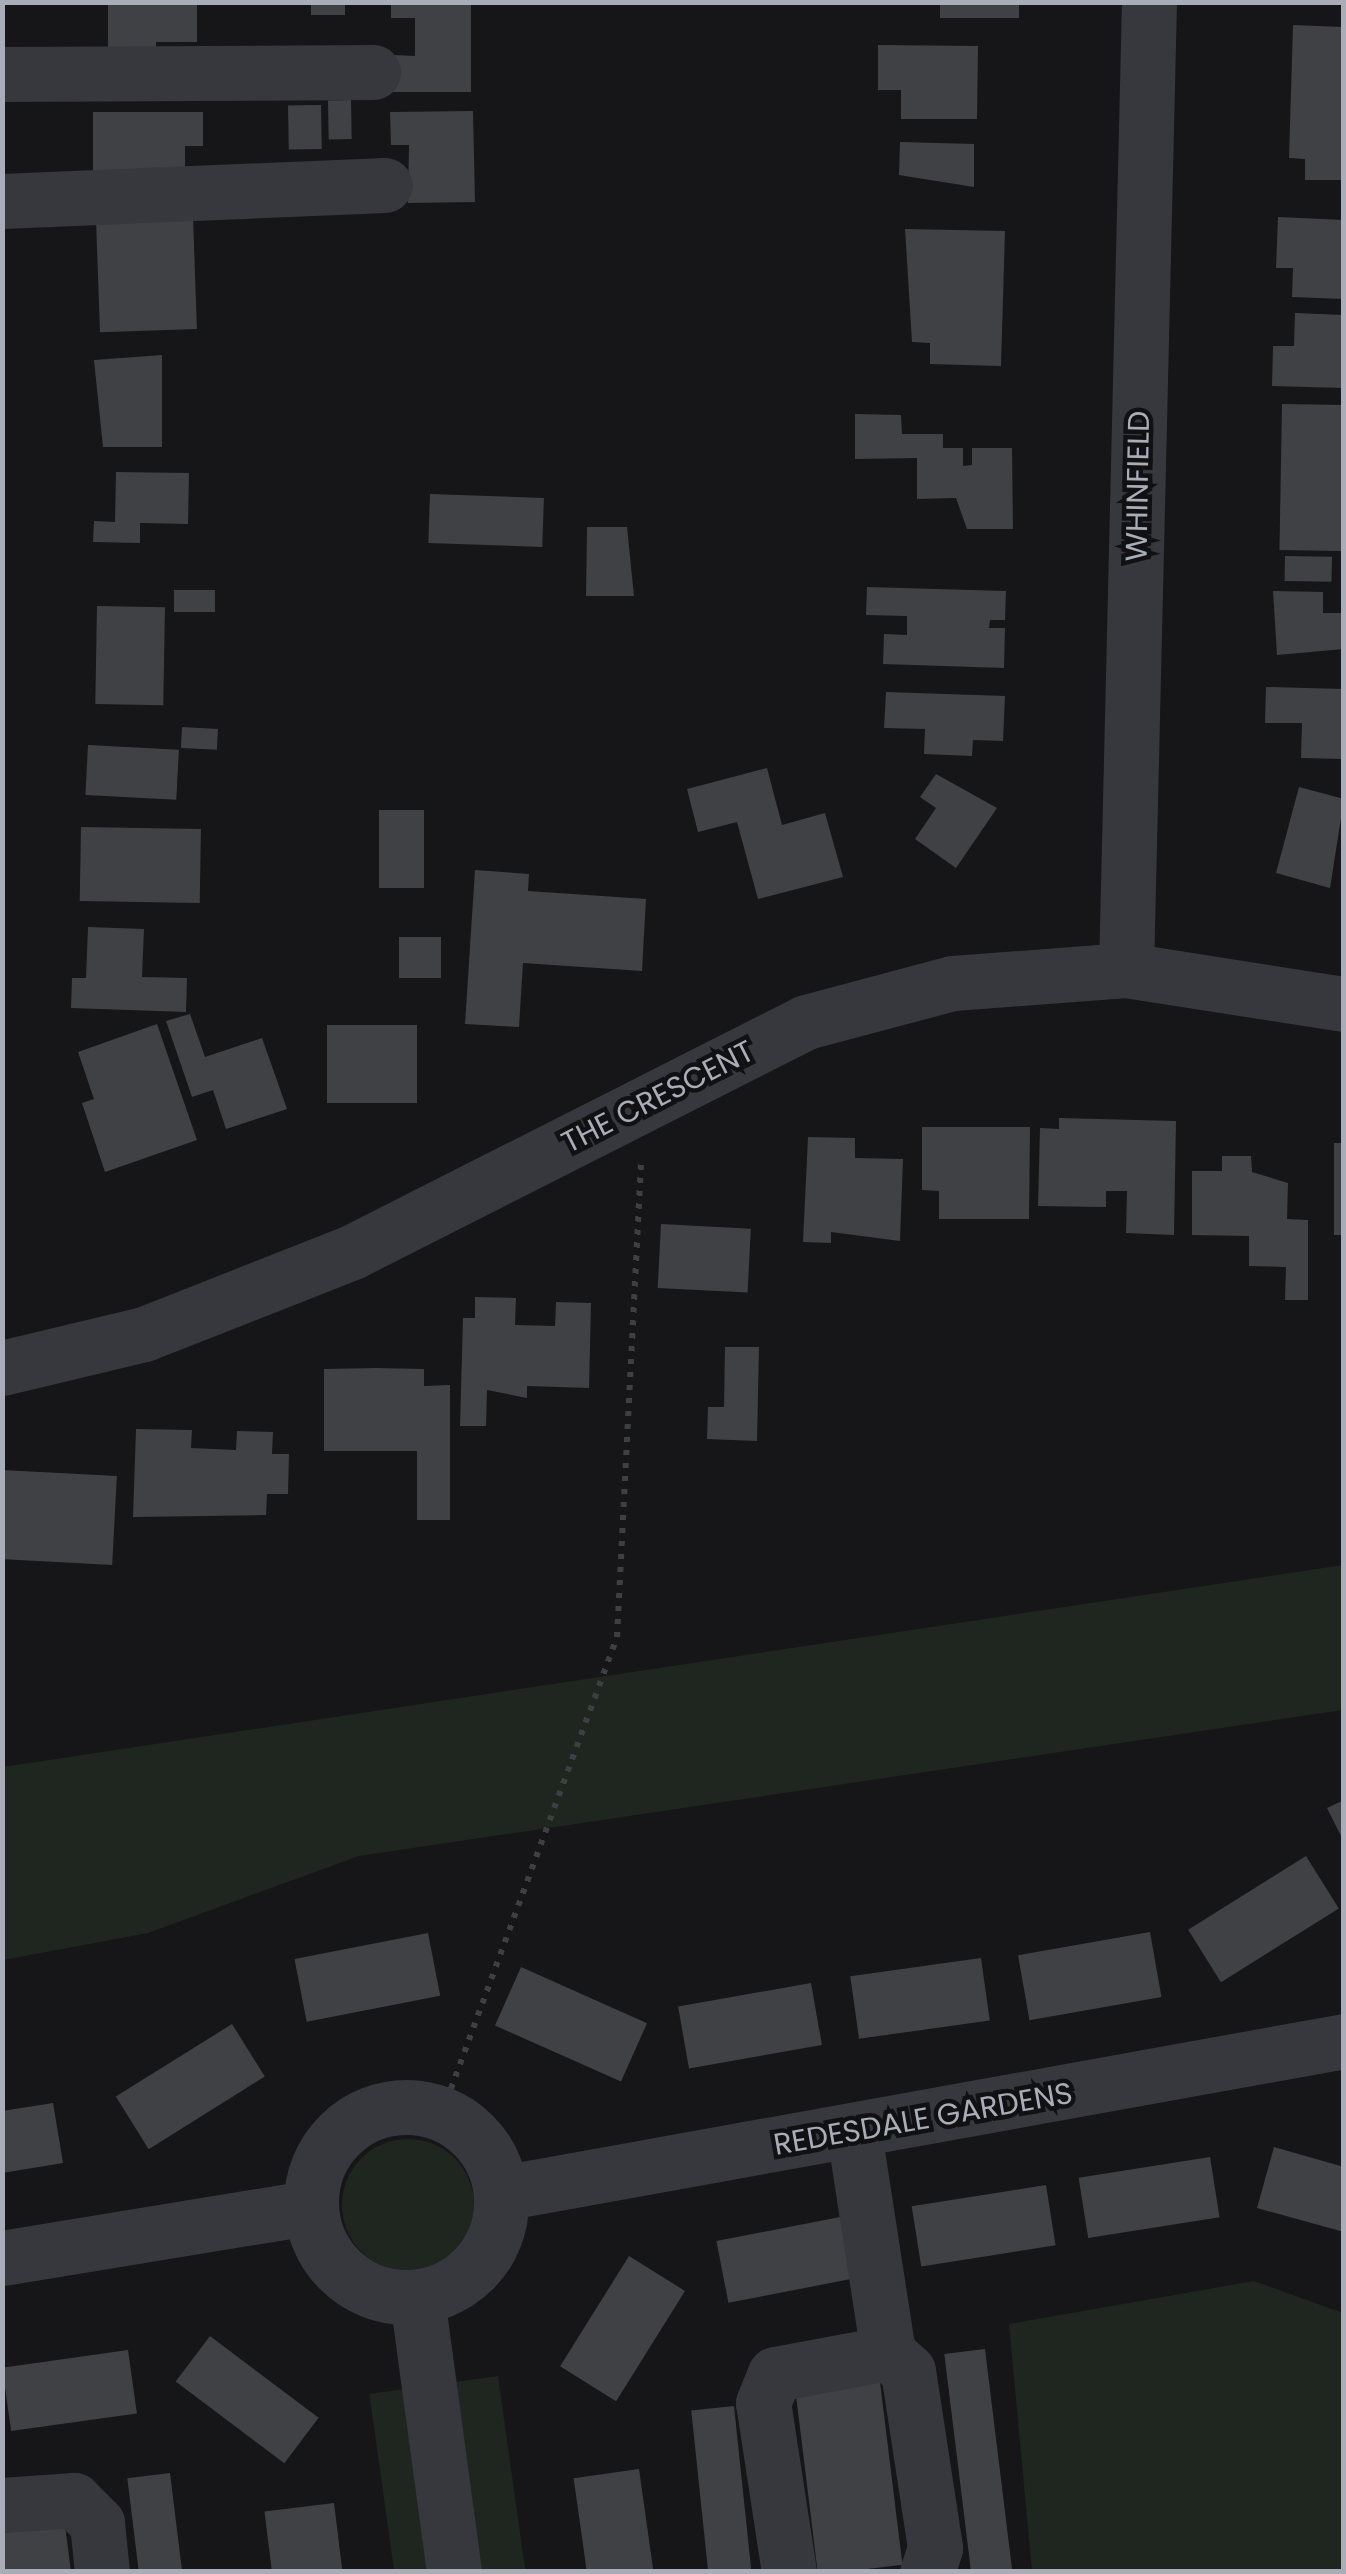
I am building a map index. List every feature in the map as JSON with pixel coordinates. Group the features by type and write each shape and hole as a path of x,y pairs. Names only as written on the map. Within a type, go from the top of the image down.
{"street":[{"name":"WHINFIELD","path":"1126,970 1149,2"},
{"path":"2,74 373,72"},
{"path":"2,201 385,185"},
{"name":"THE CRESCENT","path":"2,1368 144,1334 352,1252 806,1022 953,983 1126,970 1344,1004"},
{"name":"REDESDALE GARDENS","path":"502,2193 854,2134 1344,2041"},
{"path":"415,2106 442,2113 486,2148 502,2193 488,2254 453,2286 417,2298 367,2291 328,2260 310,2208 332,2141 357,2119 415,2106"},
{"path":"854,2134 888,2353 908,2371 935,2548 927,2572"},
{"path":"2,2258 310,2208"},
{"path":"417,2298 454,2572"},
{"path":"788,2572 764,2403 775,2374 888,2353"},
{"path":"2,2506 74,2500 96,2523 102,2572"}],"path":[{"path":"442,2113 618,1637 644,1103"}],"shaded area":[{"path":"1343,1565 1343,1710 359,1856 148,1933 3,1960 3,1767"},
{"path":"408,2139 433,2144 455,2158 469,2180 474,2205 469,2230 455,2252 433,2266 408,2271 383,2266 361,2252 347,2230 342,2205 347,2180 361,2158 383,2144"},
{"path":"1254,2281 1343,2313 1343,2571 1032,2571 1009,2324"},
{"path":"498,2376 525,2571 394,2572 369,2394"}],"building":[{"path":"108,2 197,2 197,42 156,42 156,71 108,70"},
{"path":"311,2 345,2 345,15 311,15"},
{"path":"391,2 471,2 471,92 393,92 393,55 415,56 415,18 391,18"},
{"path":"940,2 1019,2 1019,18 940,18"},
{"path":"1293,25 1344,27 1344,180 1305,180 1305,159 1289,158"},
{"path":"878,45 978,46 977,119 901,119 901,90 878,90"},
{"path":"328,100 351,100 352,139 329,139"},
{"path":"321,105 322,149 289,150 288,106"},
{"path":"473,111 475,202 408,203 409,145 391,145 390,112"},
{"path":"93,112 203,112 203,146 185,146 185,187 93,187"},
{"path":"900,142 974,144 974,187 899,175"},
{"path":"193,217 197,329 100,332 96,220"},
{"path":"1278,217 1344,220 1344,299 1292,297 1293,268 1276,268"},
{"path":"905,229 1005,231 1001,366 930,364 930,343 912,342"},
{"path":"1295,313 1344,315 1344,388 1272,386 1273,346 1294,346"},
{"path":"162,355 162,447 103,447 94,360"},
{"path":"1282,404 1344,405 1341,551 1279,550"},
{"path":"855,414 901,415 902,434 943,434 943,448 963,448 963,466 972,465 972,448 1012,448 1013,529 967,529 956,498 917,499 917,458 855,459"},
{"path":"116,472 189,473 188,524 140,523 140,543 93,542 94,521 115,522"},
{"path":"430,494 544,498 542,547 428,543"},
{"path":"587,527 627,527 634,596 586,596"},
{"path":"1285,556 1332,557 1332,582 1285,581"},
{"path":"867,587 1006,591 1005,620 990,620 989,628 1005,628 1004,668 883,664 884,634 907,635 907,616 866,615"},
{"path":"174,590 215,590 215,612 174,612"},
{"path":"1273,591 1323,592 1323,613 1344,613 1344,649 1277,655"},
{"path":"97,606 165,607 163,705 95,704"},
{"path":"1266,687 1344,689 1344,759 1301,758 1302,723 1265,723"},
{"path":"886,692 1005,696 1003,741 973,740 972,756 924,754 925,729 884,728"},
{"path":"182,727 218,729 217,750 181,748"},
{"path":"88,745 179,750 176,800 85,795"},
{"path":"767,768 782,825 825,813 843,877 758,899 737,822 698,832 687,789"},
{"path":"936,774 997,808 956,868 915,839 936,808 920,797"},
{"path":"1299,787 1344,799 1330,888 1276,873"},
{"path":"379,810 424,810 424,888 379,888"},
{"path":"81,827 201,829 200,903 80,901"},
{"path":"475,870 529,874 528,891 646,899 642,971 523,963 519,1027 465,1024"},
{"path":"88,927 144,929 142,977 187,978 186,1012 71,1008 72,978 86,978"},
{"path":"399,937 441,937 441,978 399,978"},
{"path":"190,1014 205,1057 262,1038 287,1109 226,1129 213,1090 192,1097 166,1021"},
{"path":"157,1024 197,1140 105,1172 82,1103 94,1099 78,1052"},
{"path":"327,1025 417,1025 417,1103 327,1103"},
{"path":"1059,1118 1176,1121 1174,1235 1126,1233 1127,1191 1106,1191 1106,1207 1038,1206 1040,1128 1059,1129"},
{"path":"922,1127 1030,1127 1029,1219 939,1219 939,1191 922,1190"},
{"path":"808,1137 855,1138 855,1158 903,1159 900,1241 831,1232 831,1243 803,1242"},
{"path":"1334,1143 1344,1143 1344,1235 1334,1235"},
{"path":"1222,1156 1251,1156 1252,1172 1288,1183 1287,1219 1308,1220 1308,1300 1285,1300 1286,1267 1249,1266 1249,1236 1192,1235 1192,1171 1222,1171"},
{"path":"661,1224 751,1229 748,1293 658,1288"},
{"path":"475,1297 516,1298 515,1325 555,1326 556,1302 591,1303 589,1388 527,1386 527,1398 487,1390 486,1426 460,1426 463,1318 475,1318"},
{"path":"725,1347 759,1347 757,1441 707,1439 708,1407 724,1407"},
{"path":"324,1369 424,1369 424,1386 450,1385 450,1520 417,1520 417,1451 324,1451"},
{"path":"136,1429 192,1430 191,1448 236,1450 237,1431 273,1432 272,1454 289,1454 288,1494 267,1494 266,1515 133,1517"},
{"path":"2,1470 117,1476 112,1565 2,1559"},
{"path":"1344,1800 1344,1842 1327,1808"},
{"path":"1306,1856 1339,1909 1221,1982 1188,1930"},
{"path":"1150,1932 1161,1997 1029,2020 1018,1955"},
{"path":"428,1933 440,1996 307,2022 294,1959"},
{"path":"981,1958 990,2020 859,2039 850,1976"},
{"path":"521,1967 647,2023 621,2082 495,2025"},
{"path":"811,1983 822,2045 689,2068 678,2006"},
{"path":"232,2024 265,2077 149,2149 116,2097"},
{"path":"53,2103 63,2163 2,2173 2,2111"},
{"path":"1274,2147 1344,2167 1344,2232 1257,2208"},
{"path":"1210,2157 1220,2217 1088,2238 1079,2178"},
{"path":"1046,2185 1056,2245 921,2267 912,2206"},
{"path":"845,2216 857,2278 728,2303 716,2241"},
{"path":"629,2256 685,2291 616,2401 560,2366"},
{"path":"210,2336 319,2418 284,2463 176,2382"},
{"path":"985,2349 1012,2572 971,2572 944,2354"},
{"path":"128,2350 137,2413 11,2431 2,2368"},
{"path":"880,2382 902,2565 818,2572 796,2392"},
{"path":"734,2406 751,2572 708,2572 691,2410"},
{"path":"639,2469 653,2572 587,2572 574,2478"},
{"path":"170,2473 182,2572 139,2572 127,2478"},
{"path":"334,2503 342,2572 272,2572 265,2512"},
{"path":"65,2525 71,2572 2,2572 2,2533"}]}
